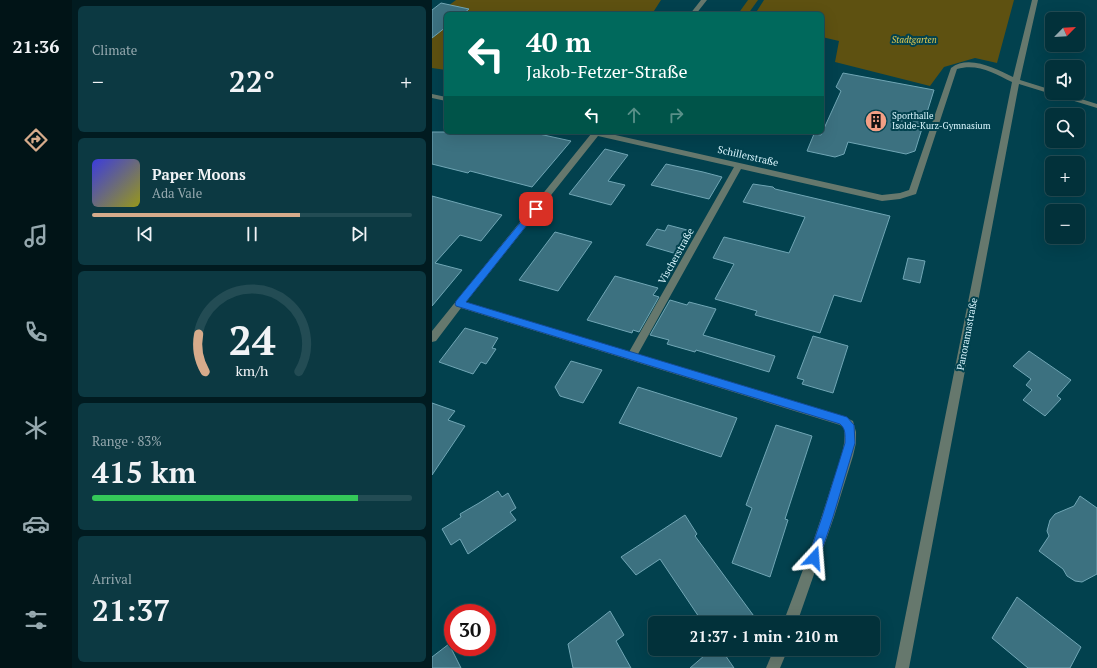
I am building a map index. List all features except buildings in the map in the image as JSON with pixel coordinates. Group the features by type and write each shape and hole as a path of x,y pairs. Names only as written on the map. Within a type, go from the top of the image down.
{"street":[{"path":"695,12 704,0"},
{"name":"Panoramastraße","path":"902,668 1016,81 1035,0"},
{"name":"Schillerstraße","path":"604,134 882,198 900,196 913,192 954,68 963,64 979,65 996,71 1016,81"},
{"path":"1016,81 1045,90"},
{"path":"432,96 444,99"},
{"path":"1078,100 1097,106"},
{"path":"432,338 593,134"},
{"name":"Vischerstraße","path":"632,356 738,165"},
{"path":"459,304 843,421 849,425 850,443 847,456 828,517 793,616"},
{"path":"773,668 778,656"}],"green space":[{"path":"456,0 661,0 653,12 444,12 444,70 432,68 432,18"},
{"path":"748,0 758,0 749,12 739,12"},
{"name":"Stadtgarten","path":"764,0 1014,0 997,63 975,58 944,67 930,86 835,62 839,41 824,37 824,12 756,12"}],"place":[{"name":"Sporthalle Isolde-Kurz-Gymnasium","path":"876,121"}],"route":[{"path":"536,209 459,304 843,421 849,425 850,443 814,558"}]}
